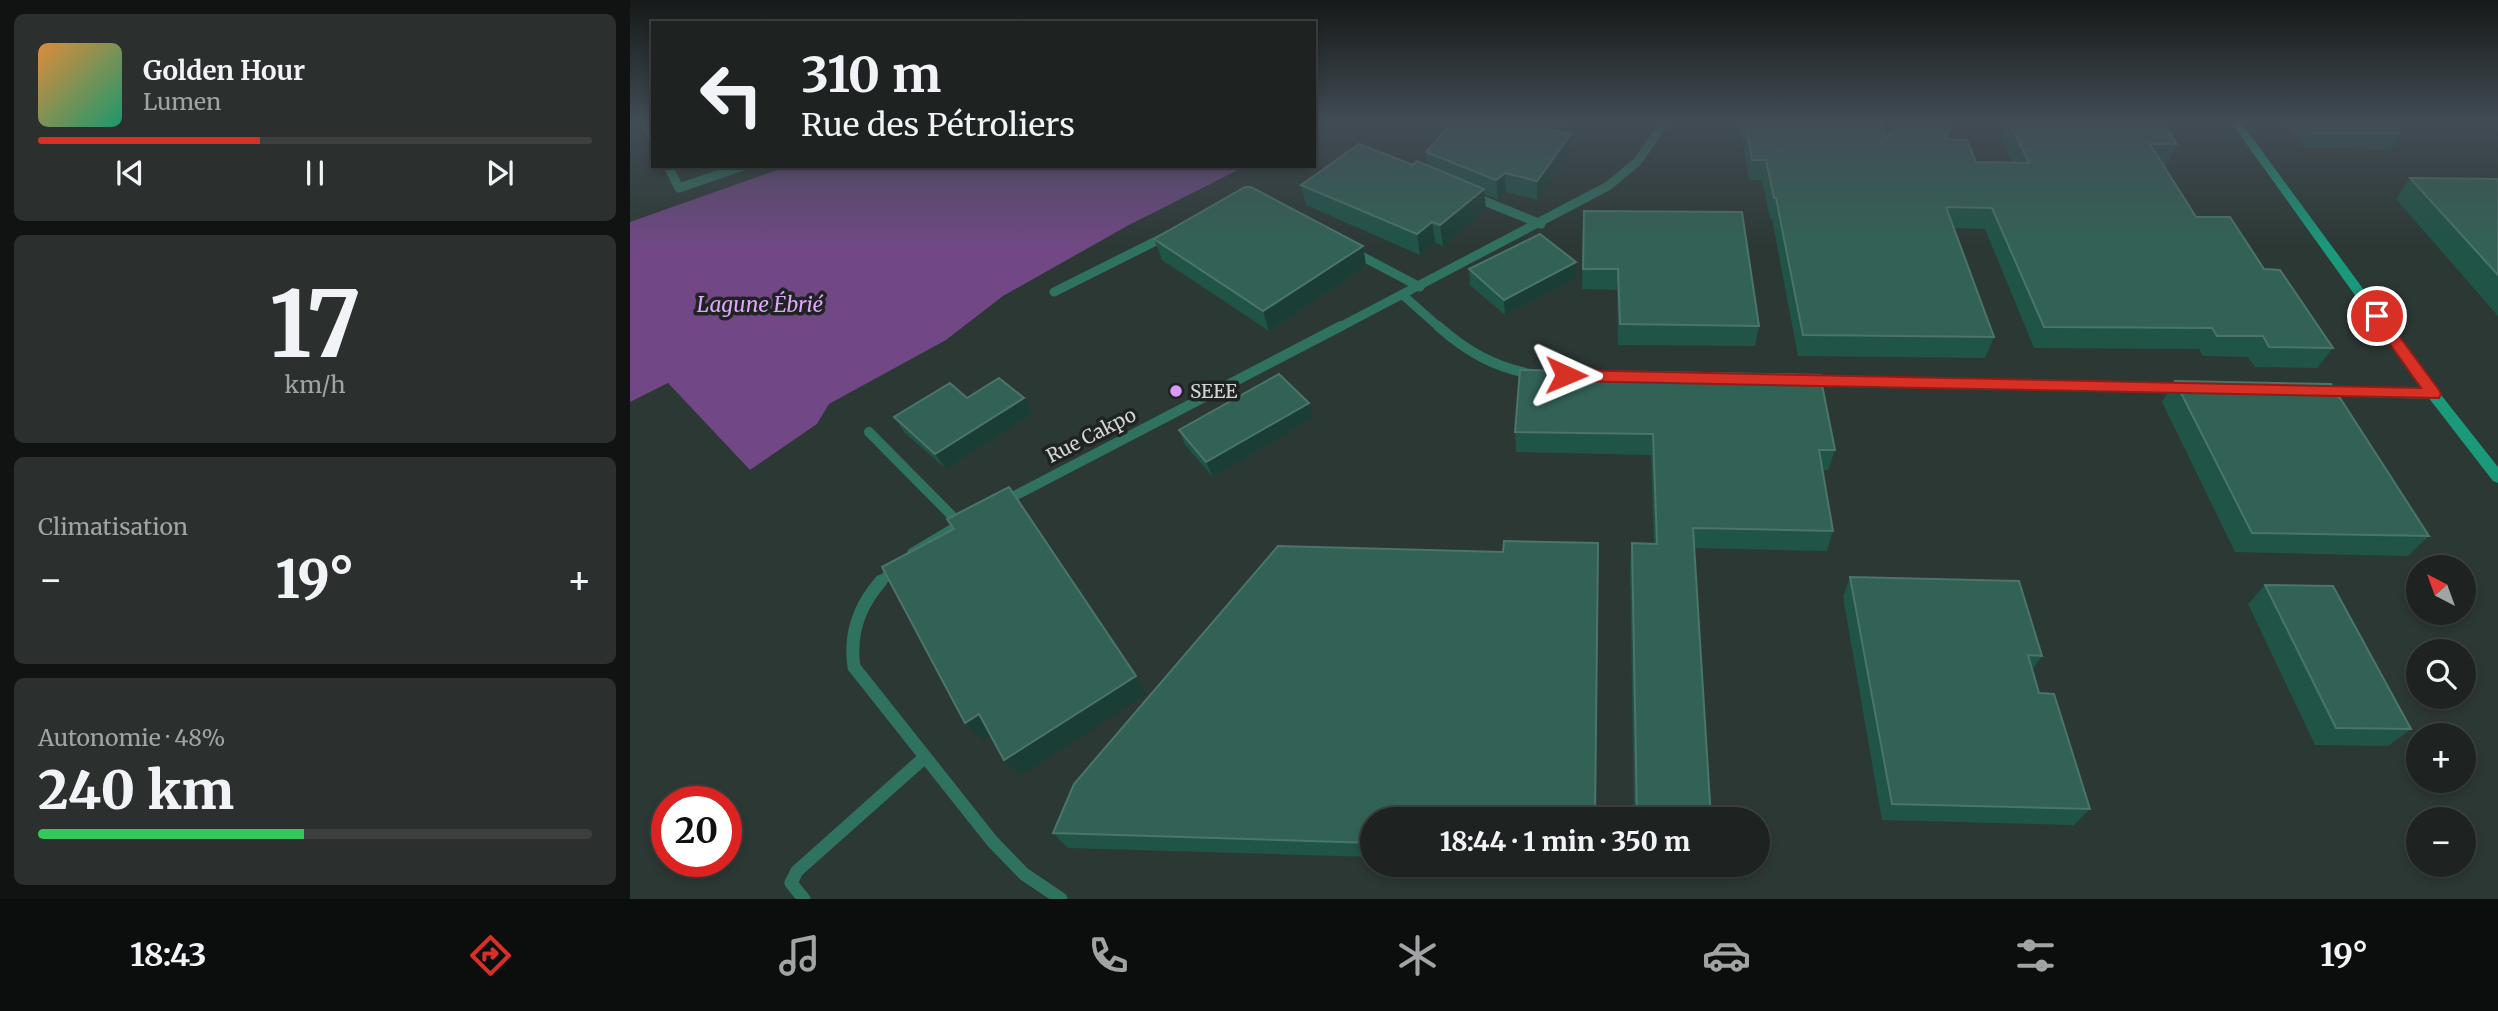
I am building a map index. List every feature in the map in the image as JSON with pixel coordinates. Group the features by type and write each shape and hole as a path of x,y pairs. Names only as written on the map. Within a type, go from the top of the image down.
{"street":[{"path":"2265,163 2433,394 2498,477"}],"lane":[{"name":"Rue Cakpo","path":"993,507 1541,224 1620,180 1639,163"},
{"path":"669,168 679,188 737,168"},
{"path":"1464,193 1541,224"},
{"path":"1054,292 1175,232"},
{"path":"1339,244 1420,288"},
{"path":"1404,296 1485,362 1507,371 1538,375"},
{"path":"1797,380 2199,388"},
{"path":"2309,391 2433,394"},
{"path":"869,432 960,524"},
{"path":"971,519 928,542 873,589 863,605 850,644 854,667 925,757 1024,874 1042,890 1060,899"},
{"path":"804,899 791,883 797,871 925,757"}],"shaded area":[{"path":"630,163 651,163 651,168 782,168 630,222"},
{"path":"1316,163 2498,163 2498,899 630,899 630,402 668,383 750,470 817,424 829,404 946,340 1003,296 1129,225 1242,168 1316,168"}],"water":[{"name":"Lagune Ébrié","path":"782,168 1242,168 1129,225 1003,296 946,340 829,404 817,424 750,470 668,383 630,402 630,222"}],"building":[{"path":"1332,163 1422,163 1484,189 1440,225 1432,222 1417,234 1301,185"},
{"path":"1453,163 1550,163 1537,181 1505,173 1496,180"},
{"path":"1767,163 2162,163 2196,217 2230,217 2264,269 2280,270 2333,348 2269,347 2263,336 2217,336 2212,328 2044,327 1992,208 1946,207 1994,337 1803,335"},
{"path":"2410,178 2498,179 2498,275"},
{"path":"1245,187 1251,187 1363,246 1263,311 1154,239"},
{"path":"1584,211 1742,212 1759,326 1620,324 1618,269 1583,269"},
{"path":"1540,234 1576,262 1504,300 1469,269"},
{"path":"1520,370 1820,375 1835,450 1819,450 1833,531 1693,528 1710,807 1637,807 1632,543 1657,544 1653,434 1515,432"},
{"path":"1279,374 1309,403 1206,462 1179,430"},
{"path":"999,378 1024,398 935,454 894,417 950,383 967,398"},
{"path":"2175,381 2331,384 2429,536 2252,533"},
{"path":"1009,487 1136,676 1004,760 979,714 965,723 882,567 954,529 947,519"},
{"path":"1504,541 1598,543 1595,807 1360,807 1360,843 1053,833 1074,784 1278,546 1503,552"},
{"path":"1850,577 2019,581 2042,656 2028,655 2039,693 2054,694 2090,809 1892,804"},
{"path":"2265,585 2333,586 2408,723 2406,729 2336,728"}],"place":[{"name":"SEEE","path":"1176,391"}],"route":[{"path":"1566,375 2433,394 2377,316"}]}
